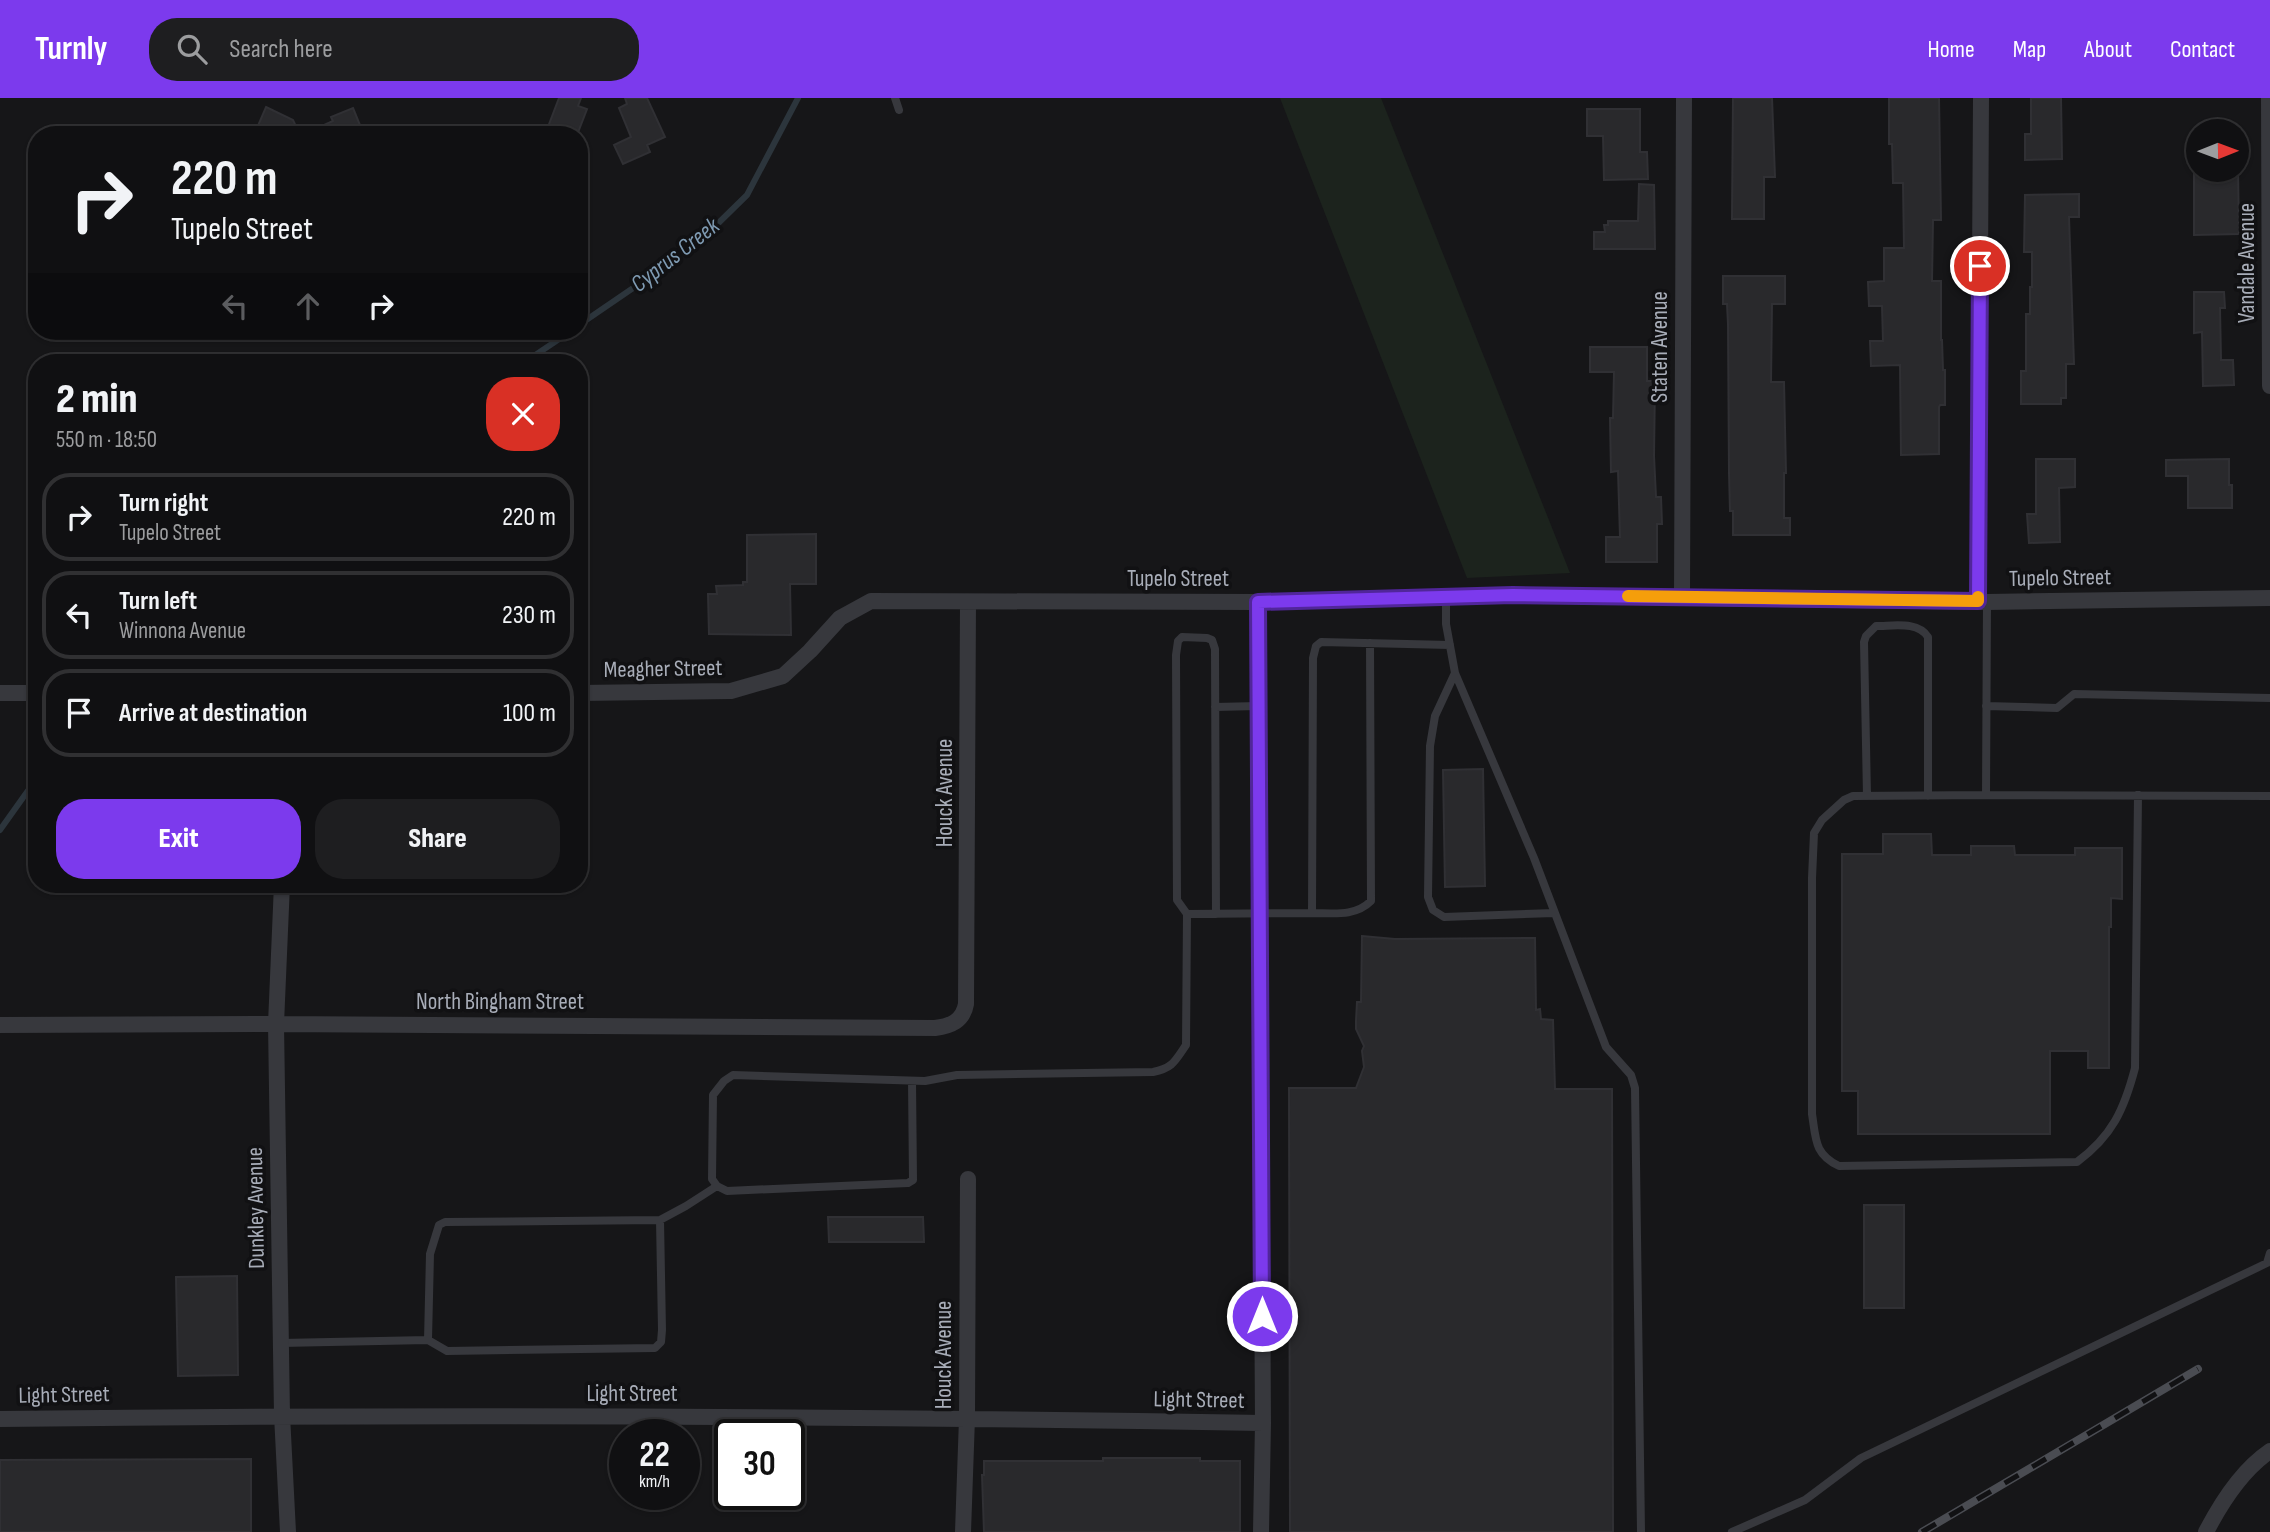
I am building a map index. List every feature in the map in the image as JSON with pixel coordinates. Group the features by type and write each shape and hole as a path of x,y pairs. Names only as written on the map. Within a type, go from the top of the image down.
{"street":[{"name":"Staten Avenue","path":"1682,596 1684,98"},
{"path":"1981,98 1982,602"},
{"name":"Vandale Avenue","path":"2269,98 2270,386"},
{"name":"Tupelo Street","path":"968,602 1258,602 1513,595 1982,602 2270,598"},
{"name":"Meagher Street","path":"588,692 731,691 783,676 840,618 871,601 968,602"},
{"name":"Houck Avenue","path":"966,984 968,602"},
{"path":"1258,602 1263,1423 1261,1532"},
{"path":"0,693 28,693"},
{"name":"Dunkley Avenue","path":"282,893 276,1024 282,1415 288,1532"},
{"name":"North Bingham Street","path":"0,1024 935,1028 961,1019 965,1012 966,984"},
{"name":"Houck Avenue","path":"963,1532 967,1418 968,1179"},
{"name":"Light Street","path":"0,1419 282,1415 967,1418 1263,1423"},
{"path":"2206,1532 2219,1507 2258,1460 2270,1451"}],"lane":[{"path":"895,98 899,110"},
{"path":"1446,597 1446,624 1455,673 1534,858 1606,1047 1631,1075 1635,1088 1641,1532"},
{"path":"1982,602 1986,795"},
{"path":"1867,796 1864,642 1876,626 1916,627 1923,630 1928,637 1928,796"},
{"path":"912,1081 913,1180 908,1183 727,1191 717,1186 712,1179 713,1095 724,1080 733,1075 925,1081 957,1075 1153,1072 1166,1069 1175,1062 1186,1045 1186,914 1177,900 1176,655 1178,641 1182,637 1207,638 1212,640 1214,649 1216,914"},
{"path":"1312,913 1312,658 1316,646 1321,642 1450,645"},
{"path":"1186,914 1350,913 1364,909 1371,901 1370,643"},
{"path":"1455,673 1435,716 1430,746 1428,897 1433,910 1444,917 1554,913"},
{"path":"1986,706 2057,708 2074,694 2270,698"},
{"path":"1215,707 1258,706"},
{"path":"2138,795 2135,1068 2127,1099 2115,1124 2094,1150 2077,1162 1839,1166 1825,1159 1819,1150 1812,1114 1814,832 1822,820 1844,800 1853,796 1986,795 2138,795 2270,796"},
{"path":"428,1340 430,1254 439,1225 445,1222 660,1220 717,1186"},
{"path":"281,1343 428,1340 447,1351 655,1348 661,1342 662,1330 660,1220"},
{"path":"1732,1532 1805,1500 1861,1458 2267,1263 2270,1253"}],"shaded area":[{"path":"1280,98 1381,98 1570,573 1467,578"}],"building":[{"path":"559,98 581,98 578,106 587,109 580,126 548,126"},
{"path":"625,98 647,98 665,137 647,145 650,152 623,164 614,145 631,137 619,108 627,104"},
{"path":"1733,98 1772,98 1775,177 1764,177 1764,219 1732,219"},
{"path":"1889,98 1939,98 1941,220 1933,220 1932,281 1941,281 1941,340 1945,370 1945,405 1939,407 1939,454 1901,455 1900,365 1871,366 1870,341 1883,341 1882,306 1869,306 1868,282 1884,281 1884,248 1904,248 1903,183 1893,183 1892,144 1889,144"},
{"path":"2031,98 2061,98 2062,159 2025,160 2025,134 2031,134"},
{"path":"266,107 293,120 296,126 258,126"},
{"path":"353,108 360,126 322,126 333,121 331,117"},
{"path":"1587,109 1640,109 1640,152 1647,152 1648,179 1604,180 1603,136 1587,136"},
{"path":"2194,182 2238,182 2239,234 2194,235"},
{"path":"1639,184 1654,185 1655,249 1594,249 1594,232 1605,232 1604,225 1608,225 1608,221 1638,221"},
{"path":"2079,194 2079,217 2069,217 2074,364 2066,364 2066,398 2061,398 2061,404 2021,404 2021,371 2026,371 2026,314 2030,314 2032,287 2032,252 2024,252 2025,195"},
{"path":"1723,276 1785,276 1785,304 1772,304 1771,382 1784,382 1784,518 1790,518 1790,535 1733,535 1729,473 1728,324 1727,304 1723,304"},
{"path":"2194,292 2224,292 2225,308 2220,308 2221,360 2233,360 2234,385 2203,386 2202,332 2194,333"},
{"path":"1590,347 1647,347 1647,381 1655,381 1656,497 1661,497 1662,524 1657,524 1657,562 1606,562 1606,537 1620,537 1618,471 1611,472 1610,418 1613,418 1614,372 1590,372"},
{"path":"2036,459 2075,459 2075,487 2059,488 2060,542 2029,543 2027,514 2036,514"},
{"path":"2229,459 2232,508 2188,508 2188,476 2166,476 2166,460"},
{"path":"816,534 816,584 790,584 791,635 709,634 708,594 717,594 716,586 743,585 743,582 747,582 747,535"},
{"path":"1483,769 1485,886 1445,887 1443,770"},
{"path":"1883,834 1931,834 1932,855 1971,855 1971,846 2014,846 2015,855 2075,855 2075,848 2122,848 2122,899 2111,898 2109,927 2109,1068 2088,1068 2088,1051 2050,1051 2050,1134 1858,1134 1858,1091 1842,1091 1842,854 1883,854"},
{"path":"1362,936 1395,939 1535,938 1536,1010 1540,1009 1541,1019 1553,1020 1555,1089 1612,1089 1613,1532 1290,1532 1289,1088 1356,1088 1364,1067 1364,1046 1356,1029 1357,1002 1361,1002"},
{"path":"1864,1205 1904,1205 1904,1308 1864,1308"},
{"path":"828,1217 923,1217 924,1242 829,1242"},
{"path":"237,1276 238,1375 178,1376 176,1277"},
{"path":"1103,1458 1200,1458 1200,1461 1240,1461 1240,1532 984,1532 984,1461 1103,1461"},
{"path":"251,1459 251,1532 0,1532 0,1460"}],"waterway":[{"name":"Cyprus Creek","path":"588,319 696,245 747,195 798,98"},
{"name":"Cyprus Creek","path":"537,354 558,340"},
{"name":"Cyprus Creek","path":"0,830 28,791"}],"railway":[{"path":"1922,1532 2198,1369"}],"slow traffic":[{"path":"1628,596 1978,601 1978,597"}],"route":[{"path":"1262,1316 1258,602 1513,595 1978,601 1980,266"}]}
